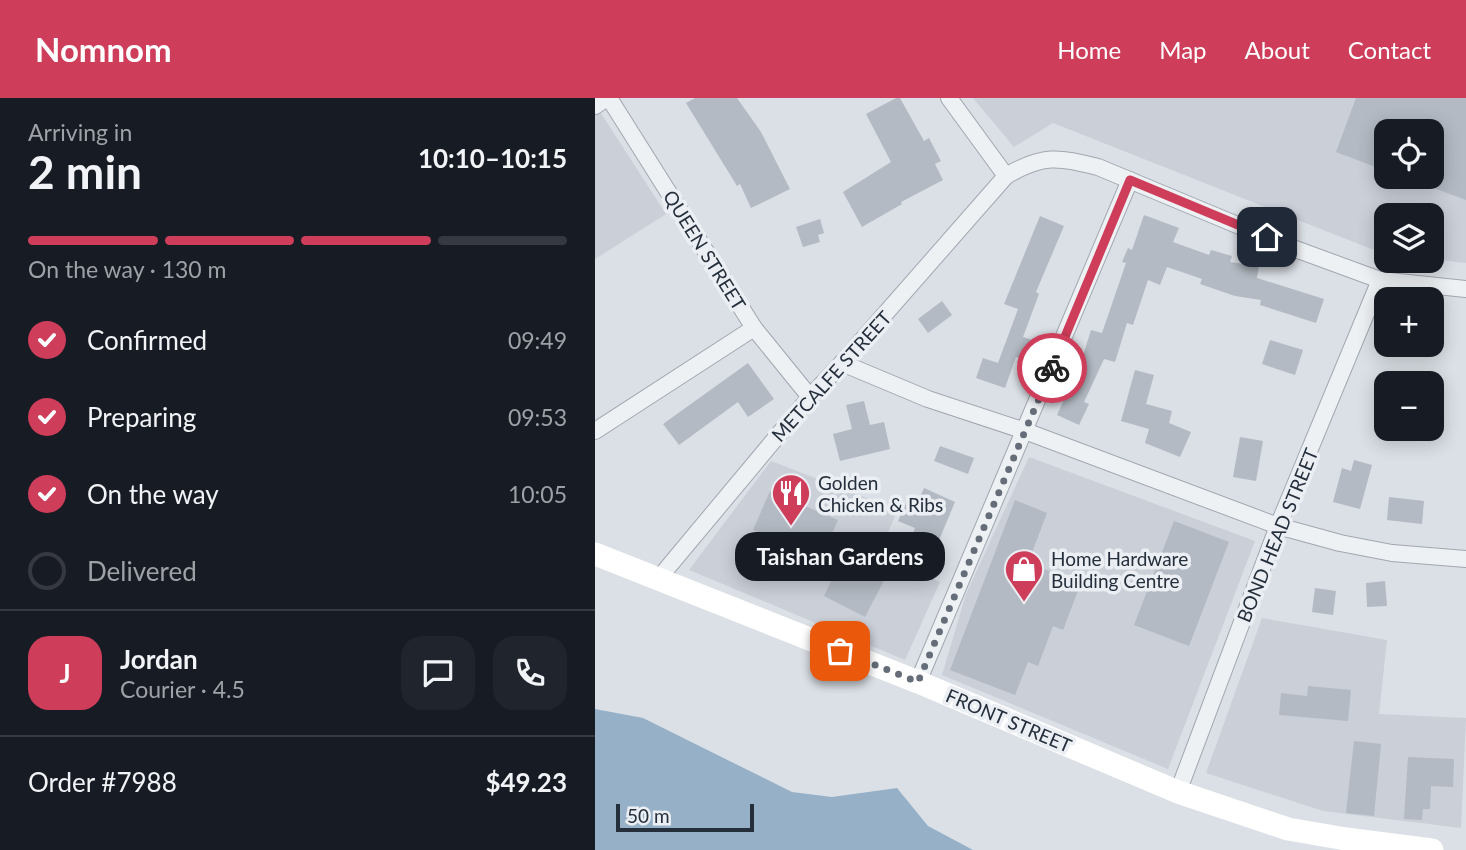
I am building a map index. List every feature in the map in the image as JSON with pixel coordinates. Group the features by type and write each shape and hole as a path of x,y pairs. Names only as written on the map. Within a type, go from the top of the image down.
{"main road":[{"path":"595,537 627,566"},
{"name":"FRONT STREET","path":"595,554 918,682 1178,792 1288,829 1432,850"}],"street":[{"path":"595,106 608,98"},
{"name":"QUEEN STREET","path":"608,98 754,328 810,397"},
{"path":"949,98 1006,177 1023,166 1047,158 1069,159 1098,167 1290,247 1380,280 1466,289"},
{"name":"METCALFE STREET","path":"659,578 810,397 1006,177"},
{"path":"918,682 1130,180"},
{"name":"BOND HEAD STREET","path":"1178,792 1278,526 1380,280"},
{"path":"595,431 754,328"},
{"path":"842,363 928,399 1025,431 1278,526 1340,543 1392,553 1466,559"}],"shaded area":[{"path":"973,98 1466,98 1466,263 1444,260 1444,203 1374,203 1374,250 1053,123 1014,147"},
{"path":"595,104 666,214 595,259"},
{"path":"1029,457 1255,541 1168,769 942,675 966,594"},
{"path":"771,461 898,510 878,554 940,582 905,660 689,570"},
{"path":"1262,618 1387,640 1379,714 1466,718 1461,828 1323,811 1206,773"}],"water":[{"path":"595,709 643,718 792,792 832,797 897,788 928,826 973,850 595,850"}],"building":[{"path":"695,98 737,98 761,132 790,189 751,208 740,184 737,186 686,103"},
{"path":"900,98 924,141 929,138 941,161 935,164 943,180 862,227 843,192 891,162 866,114"},
{"path":"1356,98 1466,98 1466,200 1436,189 1444,189 1444,119 1374,119 1374,166 1336,152"},
{"path":"1144,215 1179,228 1173,242 1209,255 1211,250 1232,256 1230,262 1259,266 1257,278 1324,299 1316,323 1260,305 1261,300 1235,296 1200,284 1202,279 1167,267 1160,285 1148,280 1133,325 1127,323 1115,362 1104,359 1084,402 1089,404 1079,425 1057,415 1081,362 1091,330 1102,333 1126,263 1122,262 1128,248 1132,250"},
{"path":"1040,216 1064,226 1036,292 1039,294 1023,337 1035,341 1027,361 1016,357 1005,388 976,378 983,358 998,363 1018,309 1004,304"},
{"path":"820,219 824,233 818,235 820,242 803,247 796,227"},
{"path":"942,301 952,315 928,333 918,319"},
{"path":"1270,340 1303,350 1295,375 1262,364"},
{"path":"748,363 774,399 748,417 738,402 679,445 663,424"},
{"path":"1135,370 1154,375 1146,404 1172,411 1169,423 1191,432 1180,457 1145,443 1149,429 1121,421"},
{"path":"864,401 870,425 884,422 890,449 840,461 833,434 852,429 846,405"},
{"path":"1240,437 1263,441 1256,481 1233,477"},
{"path":"940,446 974,458 968,474 934,461"},
{"path":"1354,460 1372,465 1360,509 1333,502 1342,468 1351,471"},
{"path":"924,488 955,502 929,564 905,555 915,528 898,521 908,499 917,503"},
{"path":"770,491 838,520 831,536 891,567 865,617 824,596 838,567 753,530"},
{"path":"1389,497 1424,501 1422,524 1387,520"},
{"name":"Home Hardware Building Centre","path":"1015,500 1047,513 1028,563 1081,583 1063,630 1053,626 1038,666 1028,662 1015,695 950,670"},
{"path":"1174,521 1229,542 1189,646 1134,625"},
{"path":"1385,581 1387,606 1367,607 1366,583"},
{"path":"1315,588 1336,591 1333,615 1312,612"},
{"path":"1308,686 1351,690 1348,721 1279,715 1281,693 1307,696"},
{"path":"1354,741 1381,744 1374,816 1346,813"},
{"path":"1408,757 1454,759 1453,787 1431,786 1430,809 1423,809 1422,820 1404,819"}],"way so far":[{"path":"840,651 918,682 1052,368"}],"place":[{"name":"Golden Chicken & Ribs","path":"791,527"},
{"name":"Home Hardware Building Centre","path":"1024,603"},
{"name":"Taishan Gardens","path":"840,651"}],"route":[{"path":"1052,368 1130,180 1267,237"}]}
